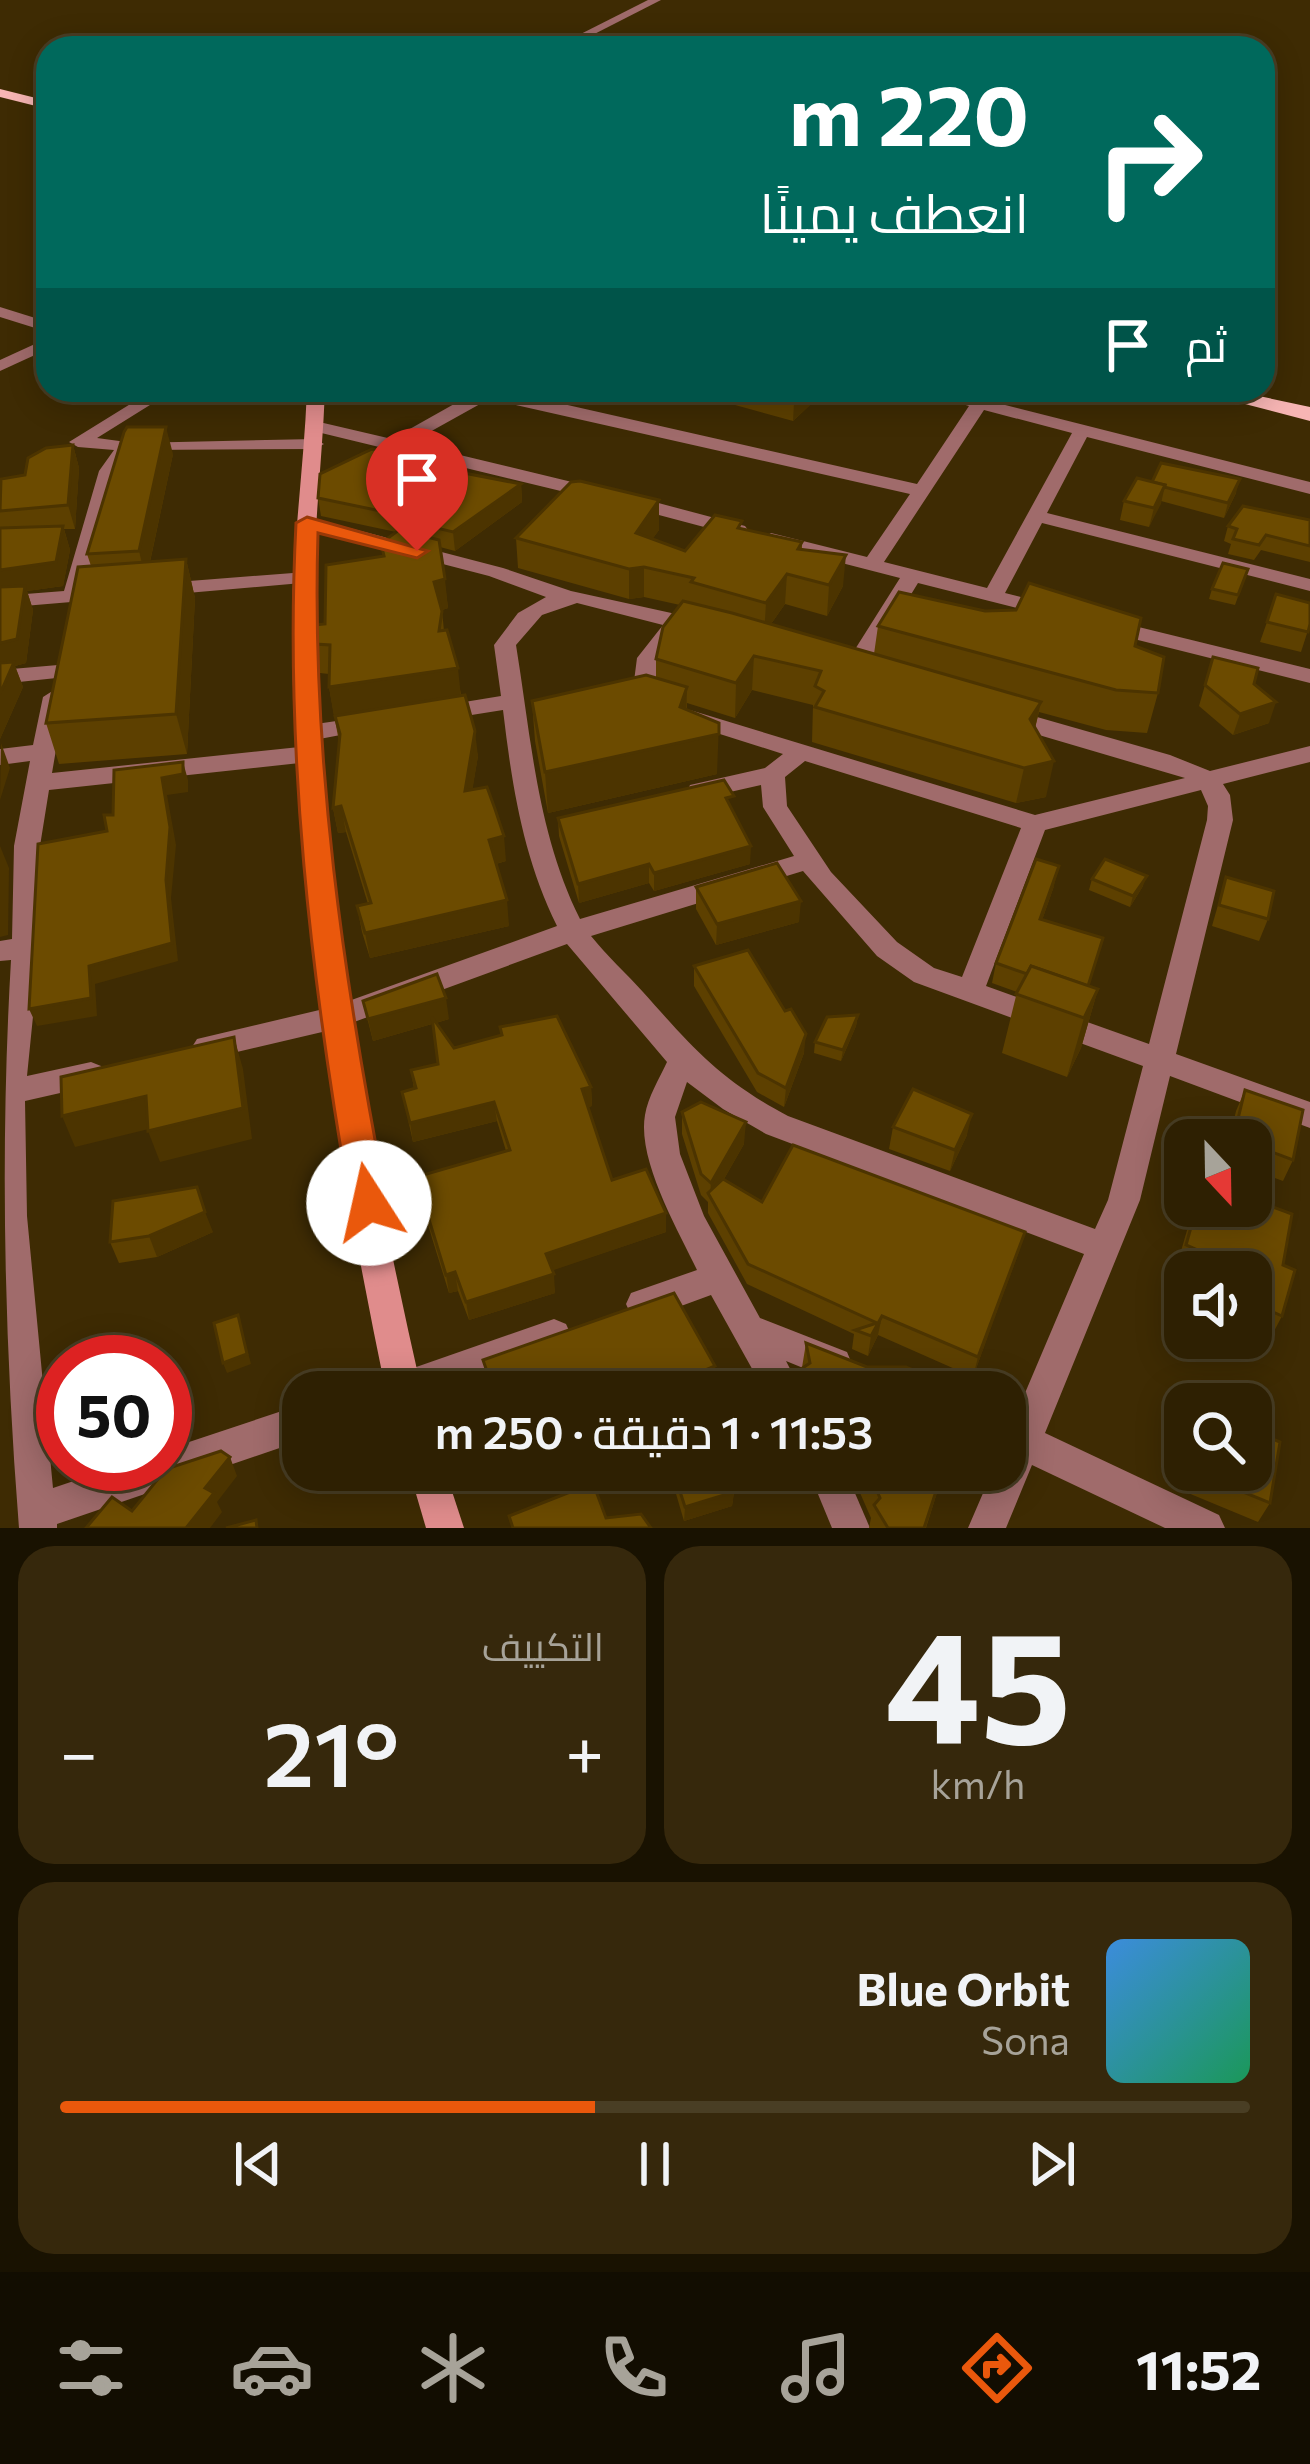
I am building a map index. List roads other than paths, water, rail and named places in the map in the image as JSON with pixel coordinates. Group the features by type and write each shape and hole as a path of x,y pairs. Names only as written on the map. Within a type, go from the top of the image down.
{"main road":[{"path":"0,94 36,102"},
{"path":"1275,389 1310,396"},
{"path":"316,402 315,435 323,480 307,523 309,744 334,1018 396,1371"},
{"path":"1256,402 1310,414"},
{"path":"434,1491 445,1528"}],"street":[{"path":"582,36 656,0"},
{"path":"608,36 680,0"},
{"path":"0,312 36,324"},
{"path":"0,366 36,349"},
{"path":"145,402 68,448 315,435 577,489 1310,676"},
{"path":"386,449 471,402"},
{"path":"533,402 923,491"},
{"path":"971,402 1310,488"},
{"path":"1017,413 1026,402"},
{"path":"872,565 979,404"},
{"path":"993,596 1082,430"},
{"path":"127,445 108,471 76,539 74,597 44,752 13,847 5,1093 12,1392 37,1520 282,1430"},
{"path":"561,505 577,489"},
{"path":"1036,516 1310,585"},
{"path":"307,523 496,572 567,597 676,621 1162,761 1210,781 1222,802 1220,820 1124,1200 1026,1412"},
{"path":"496,572 512,555"},
{"path":"852,672 911,575"},
{"path":"143,591 305,578"},
{"path":"0,602 120,593"},
{"path":"567,597 526,616 505,645 543,826 573,932 681,1064 704,1084 777,1125 1104,1247"},
{"path":"676,621 649,658 644,691 625,706 799,752 1035,824 1310,754"},
{"path":"0,677 58,672"},
{"path":"36,783 309,744 412,717 515,701"},
{"path":"0,757 44,752"},
{"path":"664,799 773,775 799,752"},
{"path":"773,775 775,807 806,861 887,949 924,974 1158,1064 1310,1115"},
{"path":"970,991 1035,824"},
{"path":"172,1055 334,1018 573,932 806,861"},
{"path":"681,1064 658,1120 668,1166 720,1277 773,1371"},
{"path":"5,1093 126,1066"},
{"path":"456,1371 720,1277"},
{"path":"752,1330 853,1371"},
{"path":"1026,1443 1206,1528"},
{"path":"835,1491 851,1528"},
{"path":"987,1528 998,1491"}]}
